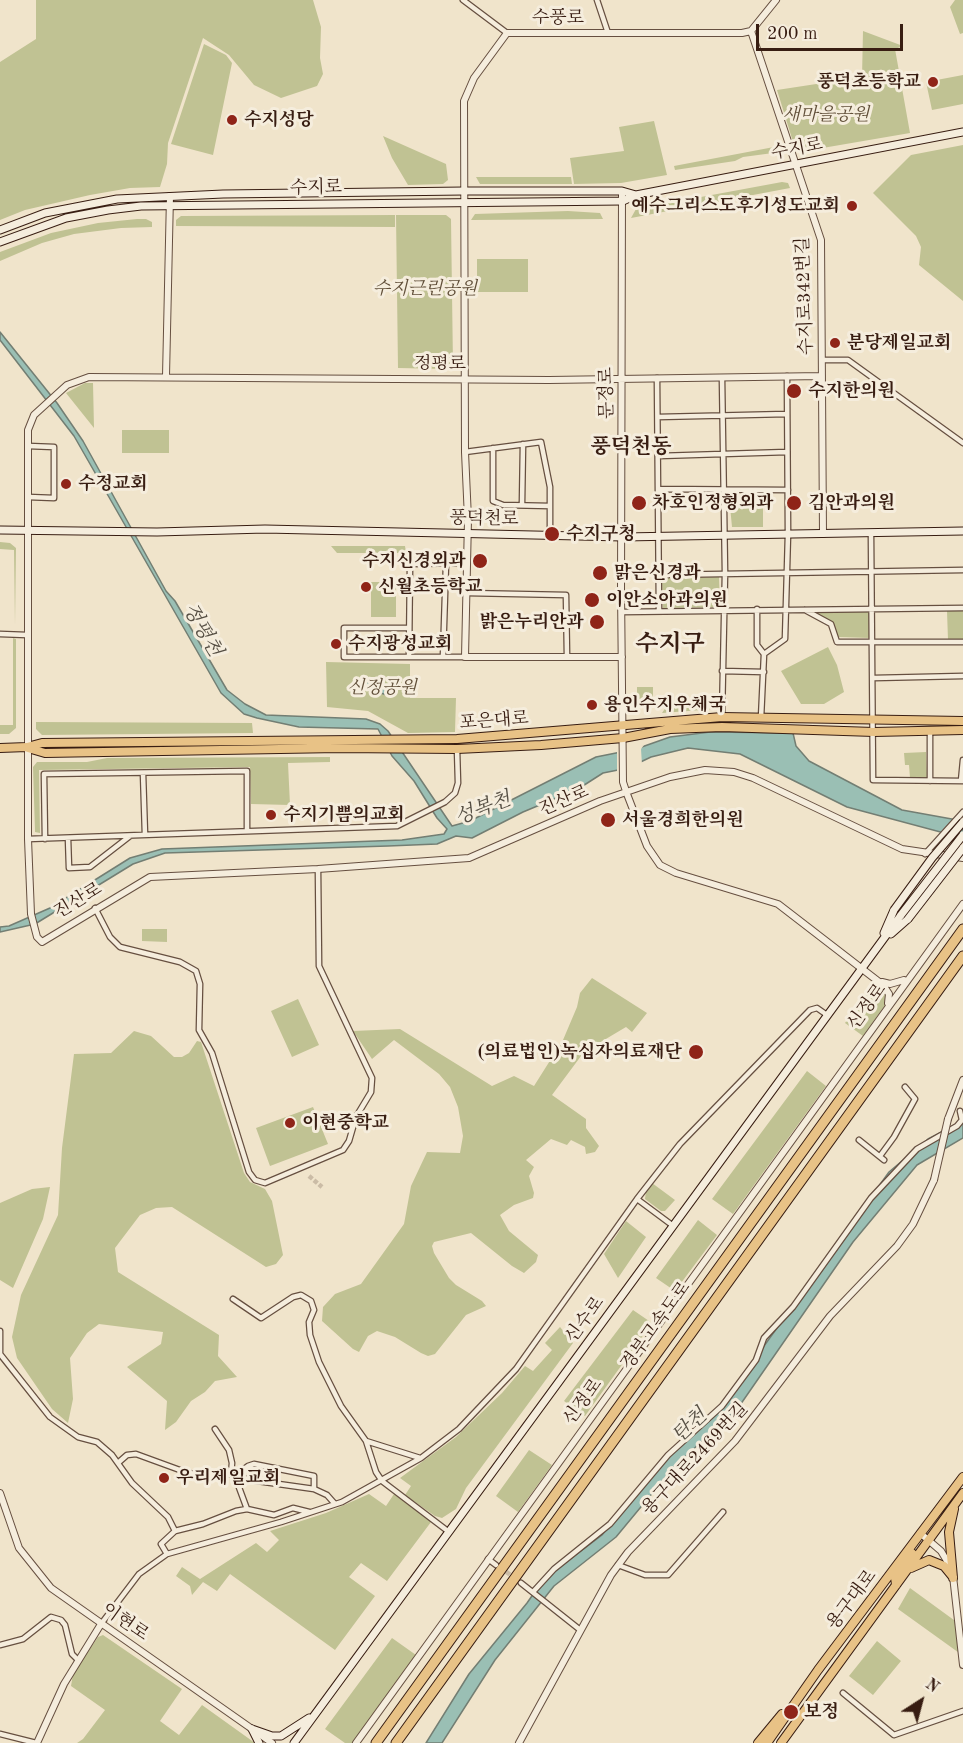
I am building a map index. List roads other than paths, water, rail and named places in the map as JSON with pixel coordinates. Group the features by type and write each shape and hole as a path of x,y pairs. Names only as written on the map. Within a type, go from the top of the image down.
{"highway":[{"name":"경부고속도로","path":"376,1743 963,929"},
{"name":"경부고속도로","path":"396,1743 963,956"}],"main road":[{"name":"수지로","path":"0,242 66,218 131,207 623,201 636,195 963,132"},
{"name":"수지로","path":"0,230 45,213 95,202 170,196 464,191 622,191 636,195"},
{"name":"풍덕천로","path":"27,531 149,532 265,529 622,537 963,531"},
{"path":"0,531 27,531"},
{"name":"포은대로","path":"0,748 27,747 42,743 458,739 722,717 874,722 963,721"},
{"name":"포은대로","path":"27,747 45,753 457,749 623,738 670,729 722,727 874,732 963,730"},
{"path":"901,915 932,858 963,822"},
{"path":"901,915 963,835"},
{"path":"901,915 963,848"},
{"name":"신수로","path":"294,1743 901,915"},
{"name":"용구대로","path":"767,1743 810,1681 963,1477"},
{"path":"953,1578 949,1528 960,1496"},
{"name":"용구대로","path":"781,1743 960,1496"},
{"path":"896,1585 895,1577 912,1553 907,1551"},
{"path":"905,1573 917,1563 930,1560 944,1566 953,1578"},
{"path":"758,1743 810,1681"},
{"path":"252,1729 272,1736 281,1736 314,1715"},
{"path":"252,1729 259,1743"}],"street":[{"path":"463,0 507,33"},
{"path":"597,0 608,33"},
{"path":"751,31 776,0"},
{"name":"수풍로","path":"465,657 468,533 465,452 463,117 466,92 507,33 751,31"},
{"name":"수지로342번길","path":"751,31 821,240 823,534"},
{"name":"문정로","path":"622,191 623,782 649,851 664,867 777,904 877,980"},
{"path":"166,376 170,196"},
{"path":"822,360 848,360 963,443"},
{"name":"정평로","path":"28,446 28,426 44,405 61,390 89,376 465,379 822,376"},
{"path":"764,654 785,639 788,534 787,376"},
{"path":"657,378 659,611"},
{"path":"722,378 724,534 722,717"},
{"path":"658,417 787,414"},
{"path":"465,452 537,441 543,444 550,487 550,535"},
{"path":"522,504 523,444"},
{"path":"27,747 28,446 54,447 54,498 28,497"},
{"path":"494,448 493,501 503,505 550,506"},
{"path":"658,456 787,452"},
{"path":"659,489 788,490"},
{"path":"872,534 873,780 962,781 963,760"},
{"path":"409,656 410,564 467,563"},
{"path":"442,656 446,564"},
{"path":"660,575 963,570"},
{"path":"467,593 566,596 567,657"},
{"path":"622,612 963,608"},
{"path":"757,609 757,645 764,654 761,718"},
{"path":"803,609 831,624 837,642 963,642"},
{"path":"409,628 344,628 344,657 622,657"},
{"path":"0,634 27,634"},
{"path":"722,671 764,672"},
{"path":"874,678 963,676"},
{"path":"930,730 930,781"},
{"name":"진산로","path":"27,747 31,914 37,937 42,942 142,880 158,876 318,869 474,857 589,806 670,777 700,771 734,772 753,778 885,842 925,854 963,858"},
{"path":"28,839 397,826 442,804 458,789 457,749"},
{"path":"45,839 44,774 247,771 247,831"},
{"path":"143,772 145,835"},
{"path":"925,854 963,812"},
{"path":"68,838 69,868 90,867 130,836"},
{"path":"95,908 110,937 120,946 180,962 196,971 200,984 200,1030 212,1053 249,1172 260,1182 273,1180 339,1153 347,1146 356,1117 371,1092 372,1078 319,966 318,869"},
{"name":"신정로","path":"356,1743 963,904"},
{"path":"877,980 890,984 907,979"},
{"path":"877,980 887,990 887,1006"},
{"path":"0,1734 37,1743 77,1659 101,1623 139,1574 167,1554 335,1504 382,1482 421,1458 459,1429 509,1379 618,1224 695,1128 810,1010 817,1008 827,1015"},
{"path":"949,1115 963,1080"},
{"path":"858,1140 882,1158 915,1099 905,1088"},
{"path":"535,1593 554,1569 610,1524 668,1455 722,1406 756,1360 766,1336 794,1306 872,1198 917,1149 963,1119 962,1111 949,1115"},
{"name":"용구대로2469번길","path":"519,1743 579,1629 618,1565 735,1441 827,1320 897,1246 913,1224 934,1180 949,1115"},
{"path":"637,1199 672,1225"},
{"path":"232,1299 261,1318 293,1296 301,1295 311,1301 314,1311 309,1322 310,1335 319,1362 341,1406 366,1441 382,1482 449,1532"},
{"path":"0,1331 0,1354 50,1417 78,1437 97,1442 119,1462 132,1483 168,1517 175,1531"},
{"path":"215,1429 229,1450 231,1474"},
{"path":"366,1441 421,1458"},
{"path":"119,1462 127,1455 136,1454 188,1473 213,1476 231,1474 314,1488 327,1495 335,1504"},
{"path":"247,1509 237,1482 238,1476 248,1466 261,1465 314,1476 314,1488"},
{"name":"이현로","path":"0,1493 16,1541 28,1561 51,1588 272,1743"},
{"path":"167,1554 161,1544 175,1531 247,1509 274,1515 293,1508 311,1513"},
{"path":"618,1565 645,1575 668,1575 723,1512"},
{"path":"920,1533 944,1555 953,1578 963,1665"},
{"path":"488,1559 496,1565"},
{"path":"521,1583 579,1629"},
{"path":"0,1645 13,1644 23,1639 51,1617 65,1625 72,1654 77,1659"},
{"path":"843,1693 894,1735 963,1711"}],"water":[{"path":"0,332 57,403 83,441 166,591 175,601 227,690 245,704 266,715 366,719 380,724 388,731 452,826 470,821 596,757 636,749 670,737 710,732 793,733 796,746 809,761 902,810 963,821 963,838 847,807 740,754 688,748 651,757 628,768 603,773 578,789 523,812 472,838 456,836 437,844 165,853 133,864 35,924 0,932 0,927 9,926 50,908 130,858 162,849 402,840 444,834 447,829 437,818 414,781 392,756 378,729 299,727 257,718 244,714 221,693 74,436 0,340"},
{"path":"370,681 388,685 390,696 365,688 364,683"},
{"name":"탄천","path":"963,1121 963,1138 917,1165 853,1242 738,1408 674,1467 616,1537 554,1586 495,1660 442,1743 426,1743 469,1674 543,1580 602,1535 647,1477 738,1388 764,1346 889,1172 928,1139"}],"tunnel":[{"path":"309,1176 322,1187"},
{"path":"501,1568 516,1579"}],"place":[{"name":"풍덕초등학교","path":"933,82"},
{"name":"수지성당","path":"232,120"},
{"name":"예수그리스도후기성도교회","path":"852,206"},
{"name":"분당제일교회","path":"835,343"},
{"name":"수지한의원","path":"794,391"},
{"name":"수정교회","path":"66,484"},
{"name":"차호인정형외과","path":"639,503"},
{"name":"김안과의원","path":"794,503"},
{"name":"수지구청","path":"552,534"},
{"name":"수지신경외과","path":"480,561"},
{"name":"맑은신경과","path":"600,573"},
{"name":"신월초등학교","path":"366,587"},
{"name":"이안소아과의원","path":"592,600"},
{"name":"밝은누리안과","path":"597,622"},
{"name":"수지광성교회","path":"336,644"},
{"name":"용인수지우체국","path":"592,705"},
{"name":"수지기쁨의교회","path":"271,815"},
{"name":"서울경희한의원","path":"608,820"},
{"name":"(의료법인)녹십자의료재단","path":"696,1052"},
{"name":"이현중학교","path":"290,1123"},
{"name":"우리제일교회","path":"164,1478"},
{"name":"보정","path":"791,1712"}],"district":[{"name":"풍덕천동","path":"631,447"},
{"name":"수지구","path":"670,645"}],"park label":[{"name":"새마을공원","path":"826,115"},
{"name":"수지근린공원","path":"425,289"},
{"name":"신정공원","path":"382,688"}],"water label":[{"name":"정평천","path":"202,630"},
{"name":"성복천","path":"483,809"}]}
